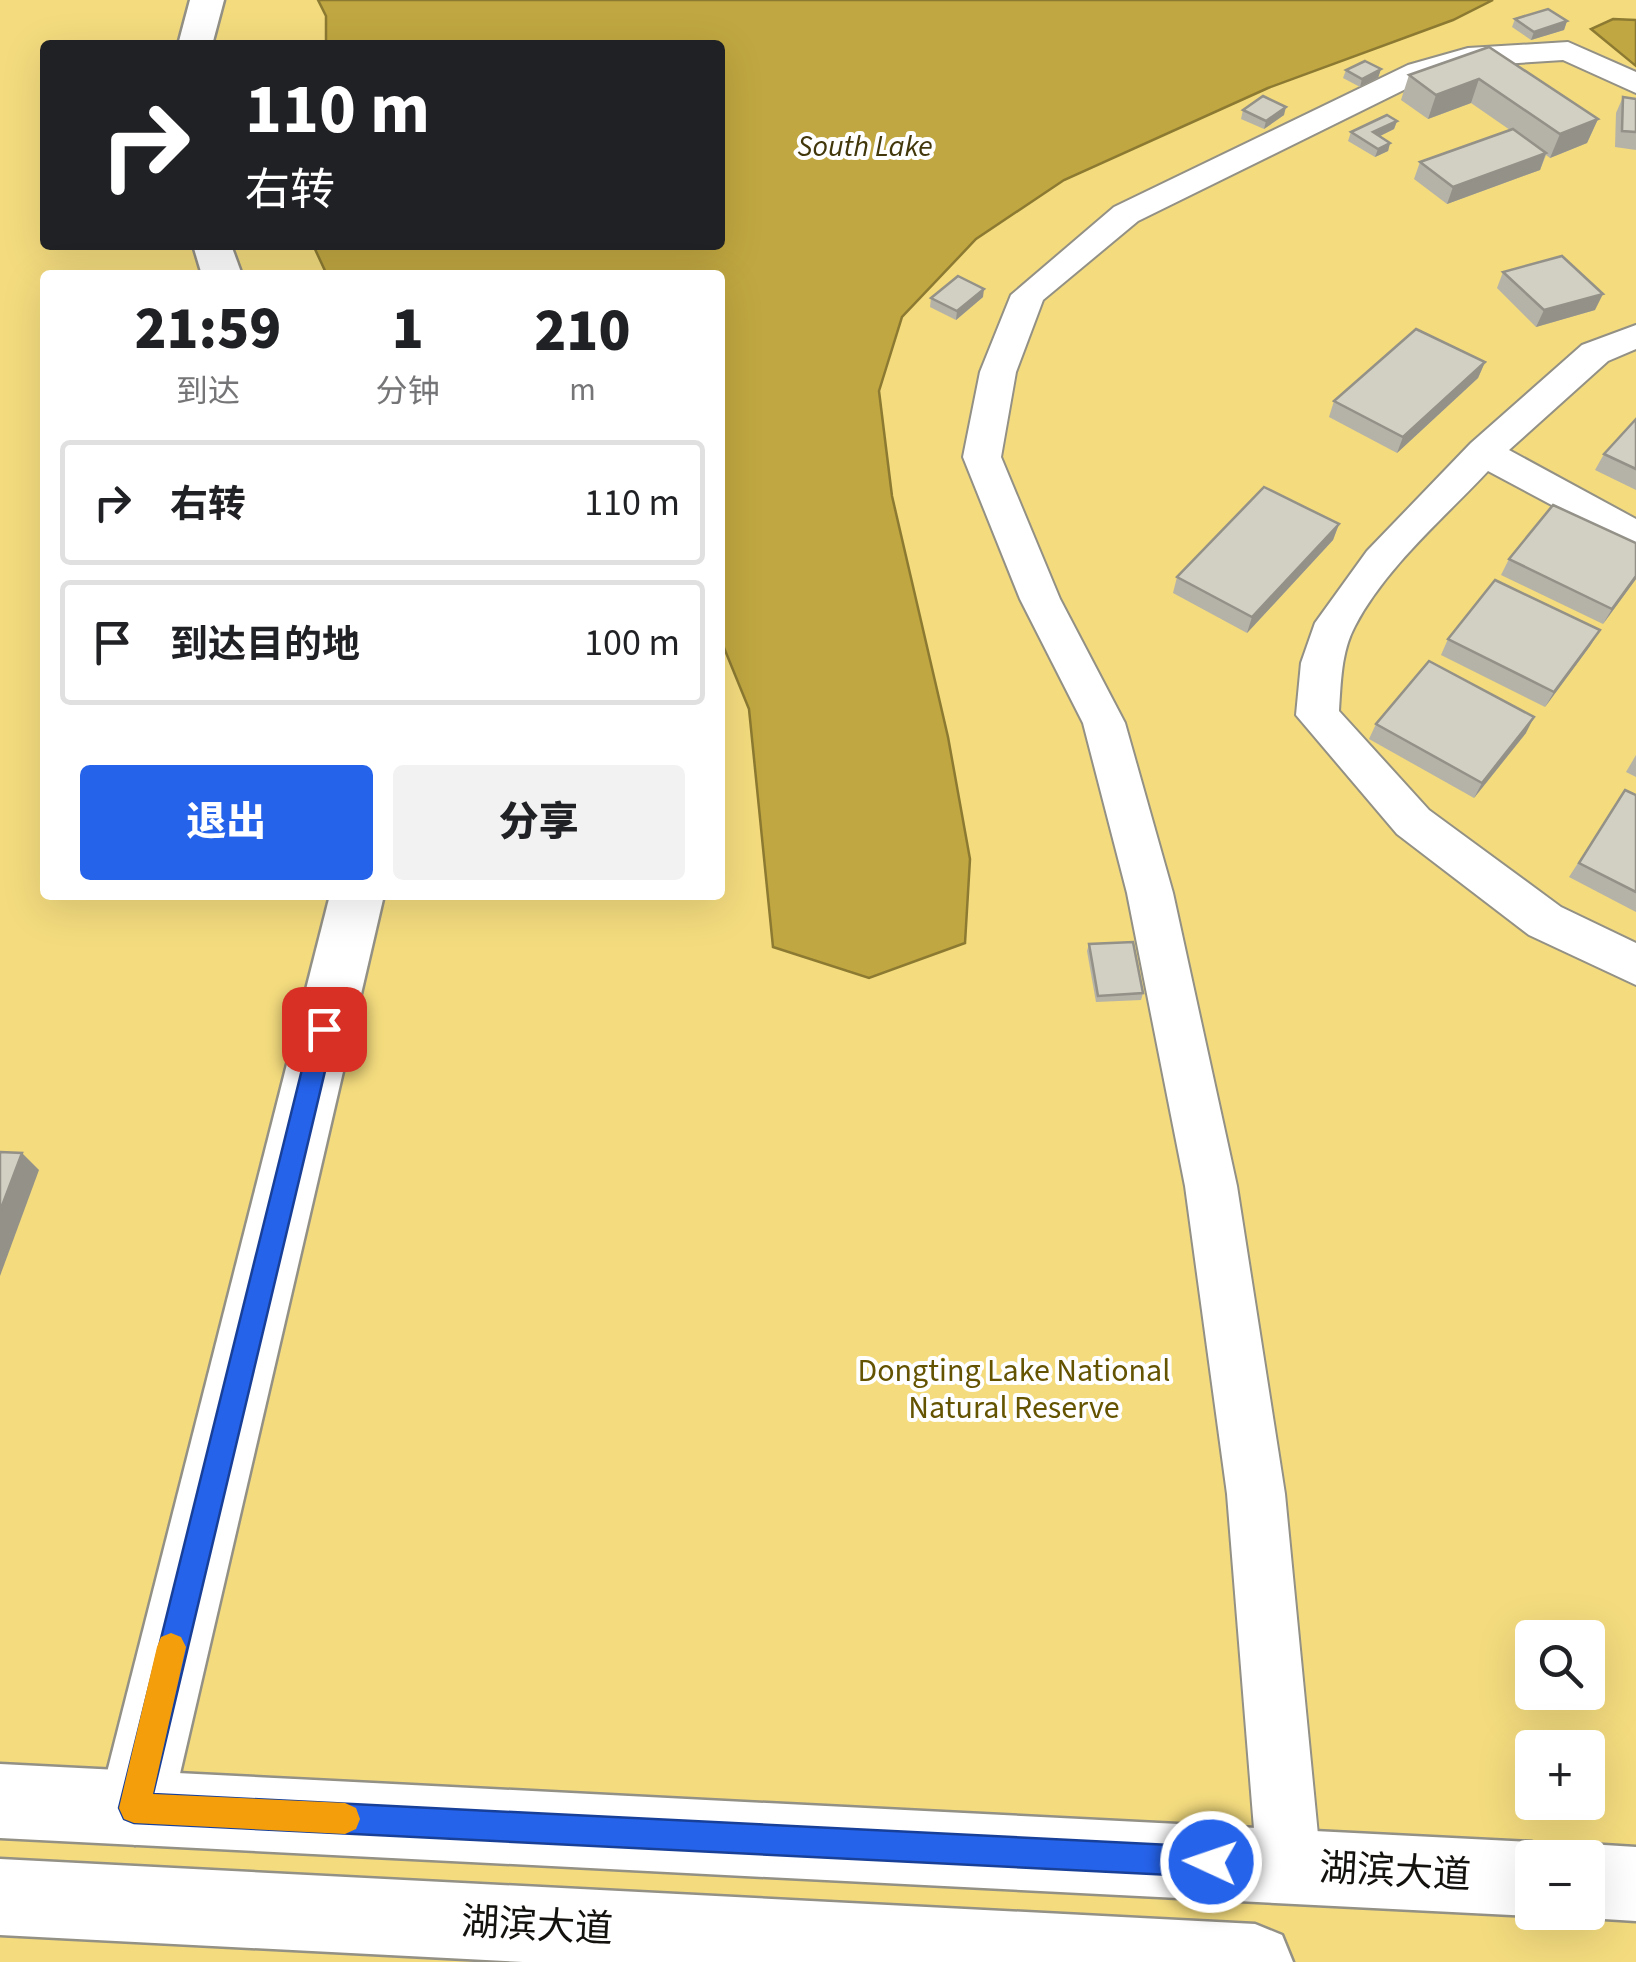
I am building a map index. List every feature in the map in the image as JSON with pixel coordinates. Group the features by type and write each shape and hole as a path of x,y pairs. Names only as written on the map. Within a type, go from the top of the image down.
{"main road":[{"path":"196,40 208,0"},
{"path":"134,1808 356,900"},
{"name":"湖滨大道","path":"0,1801 1515,1877"},
{"path":"1605,1883 1636,1884"},
{"name":"湖滨大道","path":"0,1898 1254,1962"}],"street":[{"path":"1289,1866 1256,1494 1210,1186 1150,893 1104,723 1040,598 982,457 998,372 1028,295 1126,214 1420,71 1468,57 1568,51 1636,84"},
{"path":"1636,336 1595,353 1484,452 1392,549 1336,623 1322,663 1317,715 1413,822 1546,921 1636,964"},
{"path":"1484,452 1636,536"}],"green space":[{"name":"Dongting Lake National Natural Reserve","path":"0,0 1636,0 1636,1962 0,1962"}],"water":[{"name":"South Lake","path":"318,0 1493,0 1453,20 1268,88 1064,180 976,239 902,317 879,391 892,496 948,737 970,859 965,943 869,978 773,947 749,709 725,650 725,270 325,270 315,250 725,250 725,40 326,40 326,16"},
{"path":"1613,19 1636,20 1636,66 1591,29"}],"building":[{"path":"1548,9 1567,21 1534,32 1515,19"},
{"path":"1489,47 1598,119 1560,134 1479,79 1436,95 1409,75"},
{"path":"1365,61 1381,69 1362,79 1346,70"},
{"path":"1263,96 1286,107 1266,121 1243,110"},
{"path":"1623,97 1636,99 1636,132 1622,131"},
{"path":"1387,115 1397,121 1373,132 1390,143 1378,149 1351,132"},
{"path":"1513,129 1546,153 1453,187 1420,162"},
{"path":"1562,256 1603,294 1544,310 1503,272"},
{"path":"958,276 984,289 957,311 931,298"},
{"path":"1416,329 1485,362 1403,437 1334,401"},
{"path":"1636,419 1636,469 1604,454"},
{"path":"1264,487 1339,524 1252,617 1177,577"},
{"path":"1553,505 1636,543 1636,576 1612,609 1509,559"},
{"path":"1495,580 1600,630 1554,692 1448,639"},
{"path":"1429,661 1534,717 1482,783 1376,724"},
{"path":"1625,790 1636,795 1636,892 1579,863"},
{"path":"1133,942 1143,993 1098,996 1089,944"},
{"path":"0,1152 22,1153 0,1211"}],"slow traffic":[{"path":"171,1647 134,1808 345,1819"}],"route":[{"path":"324,1029 134,1808 1211,1862"}]}
